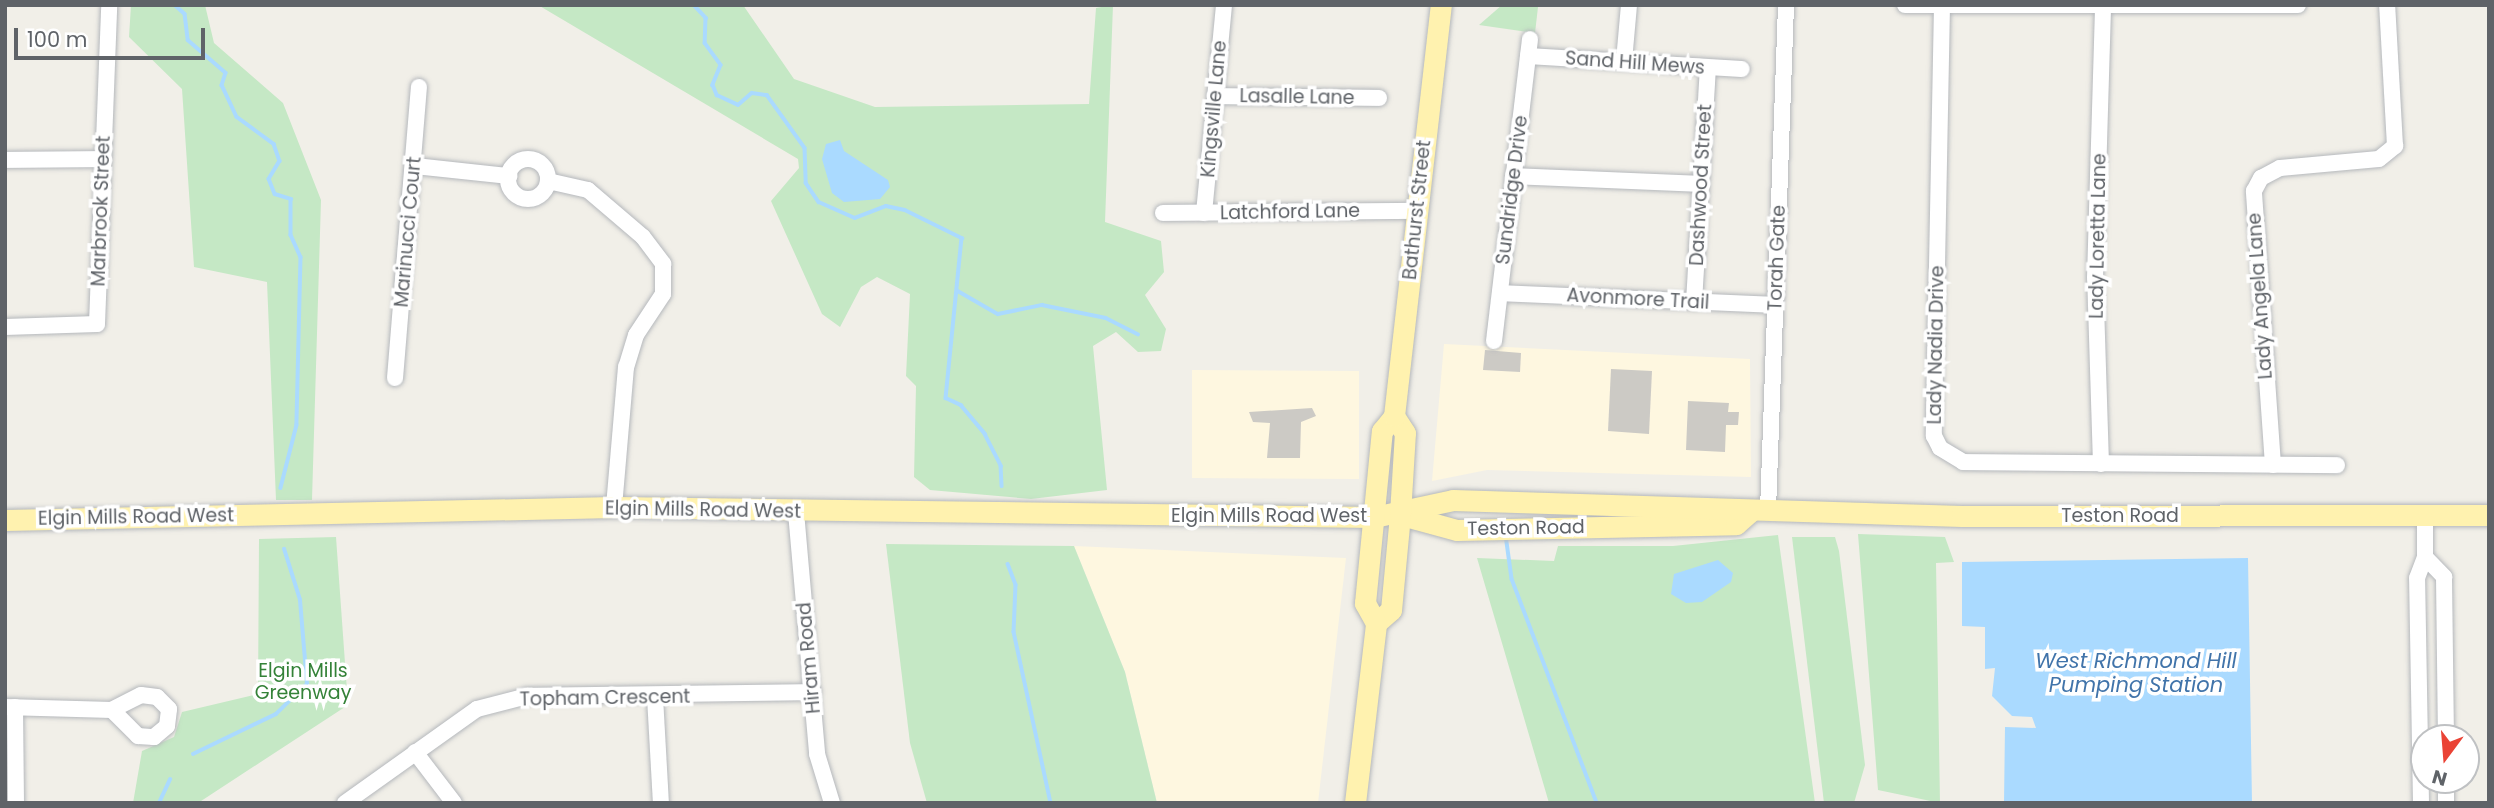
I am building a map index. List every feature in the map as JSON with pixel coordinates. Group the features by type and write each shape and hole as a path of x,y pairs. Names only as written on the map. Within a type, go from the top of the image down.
{"main road":[{"name":"Bathurst Street","path":"1355,803 1376,623 1365,603 1382,431 1394,416 1441,5"},
{"name":"Bathurst Street","path":"1376,623 1391,610 1400,514 1405,433 1394,416"},
{"name":"Teston Road","path":"1400,514 1453,500 1731,505 1759,511 2489,515"},
{"name":"Elgin Mills Road West","path":"5,520 614,507 796,512 1374,517 1400,514"},
{"name":"Teston Road","path":"1400,514 1458,530 1736,524 1759,511"}],"street":[{"name":"Marbrook Street","path":"5,327 97,324 109,5"},
{"name":"Kingsville Lane","path":"1204,213 1224,5"},
{"path":"1625,61 1629,5"},
{"name":"Torah Gate","path":"1759,511 1775,305 1786,5"},
{"path":"1905,5 2298,5"},
{"name":"Lady Angela Lane","path":"2273,464 2254,191 2261,178 2280,168 2389,153 2395,130 2387,5"},
{"name":"Lady Nadia Drive","path":"1942,6 1934,436 1948,457 1963,462 2337,465"},
{"name":"Lady Loretta Lane","path":"2101,464 2095,278 2103,7"},
{"name":"Sundridge Drive","path":"1494,341 1530,39"},
{"name":"Sand Hill Mews","path":"1528,57 1742,69"},
{"name":"Dashwood Street","path":"1694,302 1708,68"},
{"name":"Marinucci Court","path":"395,378 415,166 419,87"},
{"name":"Lasalle Lane","path":"1215,96 1379,98"},
{"path":"5,160 103,159"},
{"path":"415,166 509,176 527,159 540,163 548,181"},
{"path":"509,176 515,193 526,198 538,196 548,181"},
{"path":"1513,176 1701,184"},
{"path":"548,181 588,190 643,237 663,264 663,294 636,335 626,367 614,507"},
{"name":"Latchford Lane","path":"1163,214 1417,211"},
{"name":"Avonmore Trail","path":"1500,293 1775,305"},
{"name":"Hiram Road","path":"796,512 817,754 832,803"},
{"path":"2421,724 2417,578 2425,557 2425,515"},
{"path":"2425,557 2444,578 2446,724"},
{"name":"Topham Crescent","path":"345,803 477,709 527,696 654,697 813,692"},
{"path":"654,697 662,803"},
{"path":"16,803 10,707 112,710"},
{"path":"415,752 454,803"}],"shaded area":[{"path":"1444,344 1750,359 1751,477 1487,470 1432,481"},
{"path":"1192,370 1359,371 1359,479 1192,478"},
{"path":"1074,546 1346,558 1318,803 1157,803 1125,672"}],"green space":[{"path":"131,5 205,5 214,43 283,103 321,200 312,500 276,500 267,282 194,267 182,89 129,37"},
{"path":"538,5 743,5 794,79 875,107 1089,104 1096,8 1113,5 1105,222 1161,241 1164,272 1145,295 1166,329 1161,351 1138,352 1116,332 1093,346 1107,490 1031,499 930,490 914,477 916,386 906,376 910,294 877,277 861,287 840,327 822,314 771,201 799,168 798,159"},
{"path":"1502,5 1538,7 1535,33 1479,25"},
{"path":"1858,534 1945,537 1954,562 1936,563 1940,803 1878,790"},
{"path":"1778,535 1815,803 1549,803 1477,558 1554,561 1558,546 1673,546"},
{"name":"Elgin Mills Greenway","path":"336,537 348,705 198,803 133,803 142,751 174,737 182,712 258,694 259,539"},
{"path":"1792,537 1835,537 1839,551 1865,765 1854,803 1824,803"},
{"path":"886,544 1074,546 1125,672 1157,803 927,803 910,743"}],"water":[{"path":"840,140 844,151 888,180 890,187 880,199 844,202 832,193 822,159 826,144"},
{"name":"West Richmond Hill Pumping Station","path":"2248,558 2252,803 2004,803 2005,727 2036,728 2032,717 2012,716 1992,696 1995,668 1985,669 1985,627 1962,626 1962,562"},
{"path":"1718,560 1733,573 1731,582 1702,602 1686,603 1671,594 1674,574"}],"building":[{"path":"1485,350 1521,353 1520,372 1483,370"},
{"path":"1611,369 1652,371 1649,434 1608,431"},
{"path":"1688,401 1729,403 1728,412 1739,412 1738,425 1726,425 1725,452 1686,450"},
{"path":"1312,408 1316,416 1301,422 1300,458 1267,458 1270,423 1253,422 1249,412"}],"waterway":[{"path":"175,5 185,14 188,40 226,73 222,85 237,117 274,144 280,161 269,179 275,194 291,199 291,235 301,257 297,425 281,488"},
{"path":"694,5 706,18 705,43 721,65 713,85 717,95 738,105 752,93 767,95 805,148 806,183 819,202 855,218 886,206 905,210 962,238 946,398 961,405 985,434 1001,466 1002,486"},
{"path":"958,291 998,314 1042,305 1106,318 1138,334"},
{"path":"1506,535 1512,579 1597,803"},
{"path":"193,754 276,714 307,684 300,600 284,549"},
{"path":"1008,564 1016,585 1014,632 1051,803"},
{"path":"159,803 170,779"}]}
